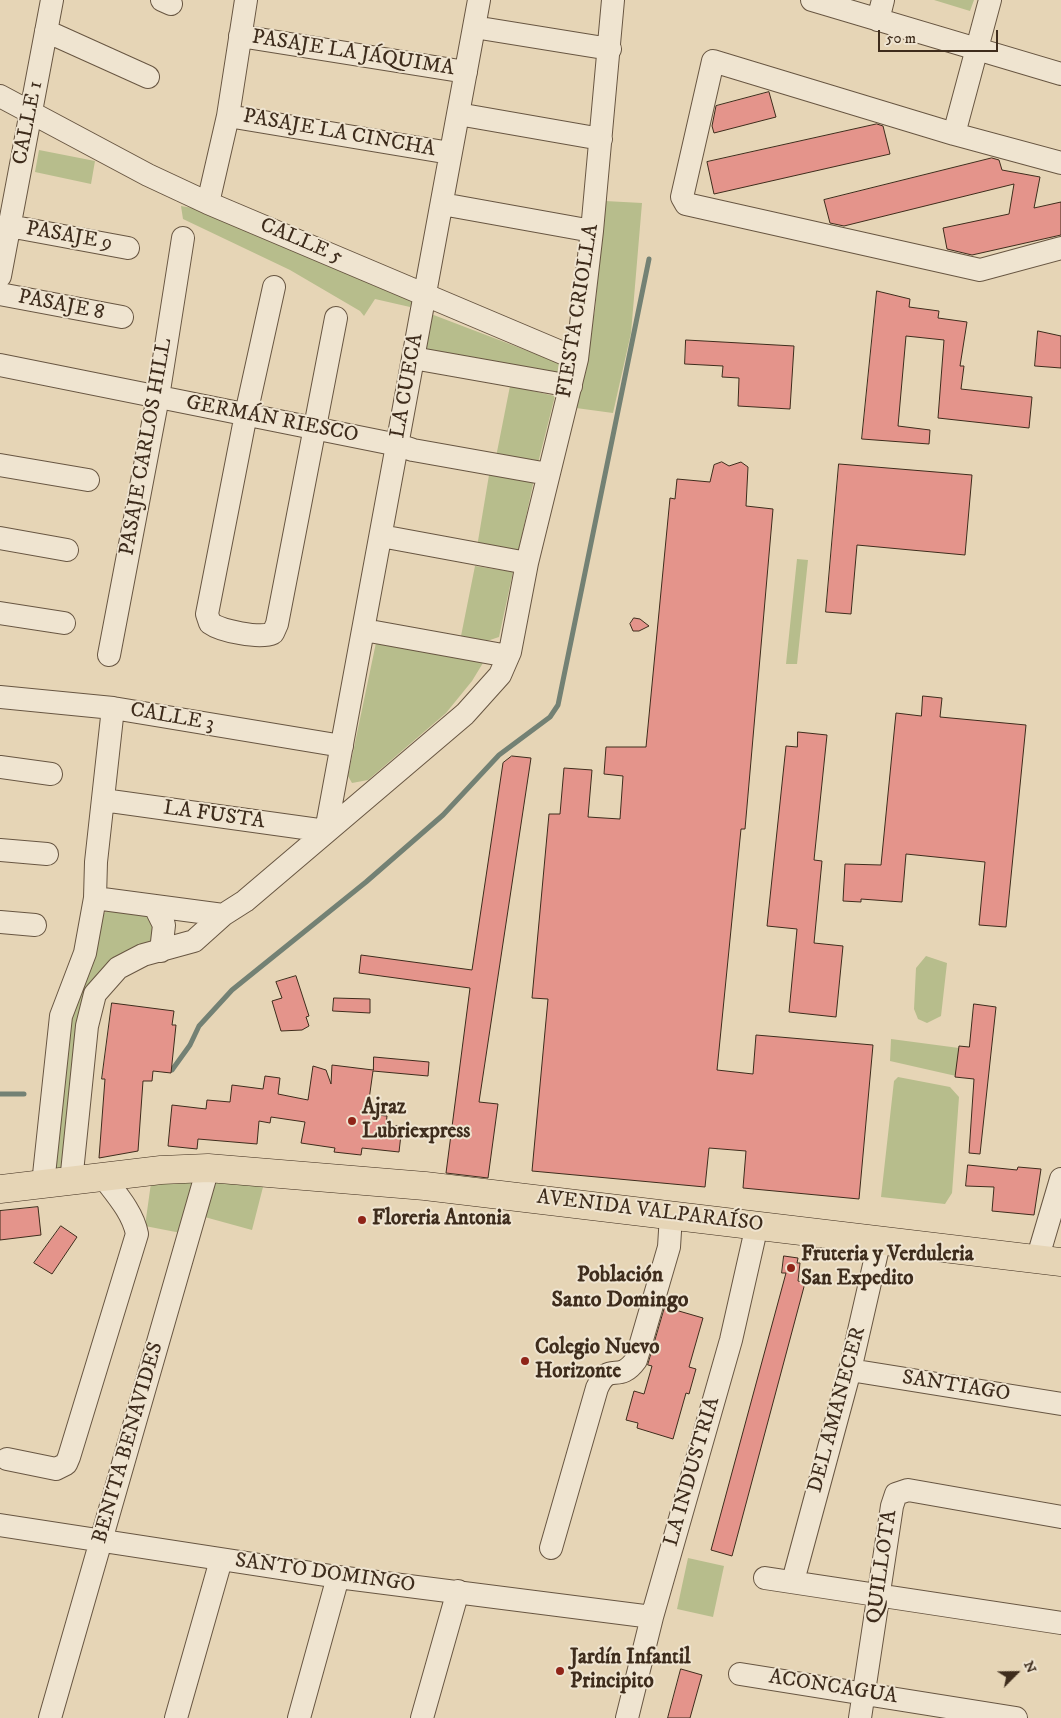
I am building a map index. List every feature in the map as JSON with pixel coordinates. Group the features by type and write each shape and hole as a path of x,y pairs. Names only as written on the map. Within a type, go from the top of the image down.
{"main road":[{"name":"AVENIDA VALPARAÍSO","path":"0,1189 161,1170 208,1168 425,1186 880,1238 1049,1261"}],"street":[{"name":"CALLE 1","path":"0,276 52,0"},
{"path":"208,202 228,116 246,0"},
{"name":"LA CUECA","path":"326,831 479,0"},
{"name":"FIESTA CRIOLLA","path":"504,666 548,474 577,359 592,231 610,50 613,0"},
{"path":"812,0 881,10 976,50 1061,74"},
{"path":"954,134 990,0"},
{"path":"474,27 610,50"},
{"path":"46,30 148,77"},
{"name":"PASAJE LA JÁQUIMA","path":"240,36 466,72"},
{"path":"1061,163 954,134 714,61 682,197 686,204 980,270 1061,248"},
{"name":"CALLE 5","path":"0,96 148,175 577,359"},
{"path":"458,114 601,139"},
{"name":"PASAJE LA CINCHA","path":"228,116 450,153"},
{"path":"442,204 592,231"},
{"name":"PASAJE 9","path":"9,226 128,248"},
{"name":"PASAJE CARLOS HILL","path":"109,655 158,397 183,238"},
{"path":"274,286 246,414 207,614 210,623 219,628 263,636 273,633 277,624 336,318"},
{"name":"PASAJE 8","path":"0,294 122,317"},
{"path":"413,358 571,386"},
{"name":"GERMÁN RIESCO","path":"0,365 398,445 413,450 548,474"},
{"path":"0,465 88,480"},
{"path":"381,536 527,563"},
{"path":"0,538 67,550"},
{"path":"0,613 64,624"},
{"path":"71,1182 87,1026 95,994 118,968 143,955 194,941 223,915 245,901 465,714 504,666 364,630"},
{"name":"CALLE 3","path":"0,697 113,708 342,746"},
{"path":"44,1184 61,1016 86,952 95,898 96,862 113,708"},
{"path":"0,767 51,774"},
{"path":"337,772 347,787 368,796"},
{"name":"LA FUSTA","path":"102,800 326,831"},
{"path":"0,850 47,854"},
{"path":"95,898 155,907 172,906 223,915"},
{"path":"155,907 164,925 161,951"},
{"path":"0,922 35,925"},
{"name":"BENITA BENAVIDES","path":"50,1718 208,1168"},
{"path":"7,1459 56,1469 66,1464 69,1457 137,1234 135,1226 121,1200 104,1178"},
{"path":"1049,1261 1061,1179"},
{"path":"551,1548 599,1382 602,1376 610,1372 622,1373 629,1370 636,1360 669,1247 671,1215"},
{"name":"LA INDUSTRIA","path":"627,1718 652,1617 731,1340 757,1224"},
{"name":"DEL AMANECER","path":"793,1581 850,1370 880,1238"},
{"name":"SANTIAGO","path":"850,1370 1061,1404"},
{"name":"QUILLOTA","path":"860,1718 894,1497 904,1490 1061,1517"},
{"name":"SANTO DOMINGO","path":"0,1525 338,1577 458,1590 652,1617"},
{"path":"176,1718 221,1560"},
{"path":"299,1718 338,1577"},
{"path":"765,1578 1061,1623"},
{"path":"422,1718 458,1590"},
{"name":"ACONCAGUA","path":"740,1674 1016,1718"}],"green space":[{"path":"934,0 974,0 970,11"},
{"path":"39,150 95,161 91,184 35,172"},
{"path":"605,201 642,203 631,333 613,413 576,408 595,310"},
{"path":"181,206 204,210 414,299 410,307 375,299 364,316 360,311 290,270 183,219"},
{"path":"431,314 562,364 561,378 424,349"},
{"path":"510,386 555,396 538,463 496,457"},
{"path":"489,475 534,480 518,553 477,547"},
{"path":"797,559 808,560 797,664 786,664"},
{"path":"475,566 513,572 499,637 487,641 461,636"},
{"path":"377,638 486,658 472,681 446,713 368,780 352,783 348,776"},
{"path":"108,911 151,916 158,943 113,962 96,976 89,987 84,999 63,1167 61,1167 60,1172 54,1173 69,1018 102,914"},
{"path":"926,956 947,963 941,1016 927,1023 918,1019 914,1009 916,968"},
{"path":"891,1039 959,1048 956,1076 890,1061"},
{"path":"898,1077 950,1087 959,1097 952,1193 945,1204 881,1197 894,1081"},
{"path":"196,1179 181,1233 145,1226 151,1183"},
{"path":"214,1180 263,1187 252,1230 201,1216"},
{"path":"688,1558 724,1566 713,1617 677,1609"}],"building":[{"path":"769,92 776,117 714,133 712,126 716,106"},
{"path":"877,124 883,126 890,154 714,194 707,162"},
{"path":"992,158 999,160 1002,170 1040,177 1034,208 1061,202 1061,235 972,255 947,249 943,228 1009,214 1014,184 844,226 830,223 824,200"},
{"path":"877,291 910,299 909,307 939,311 938,318 967,322 960,366 964,366 961,389 1032,397 1029,428 938,418 944,340 906,336 898,426 930,430 929,444 862,439"},
{"path":"1038,331 1061,336 1061,368 1035,366"},
{"path":"686,340 794,346 790,409 738,406 739,378 722,377 723,366 685,364"},
{"path":"722,462 729,466 741,462 748,467 746,506 773,509 745,829 741,829 717,1070 753,1074 756,1035 873,1045 859,1199 743,1188 746,1151 709,1148 705,1187 532,1171 548,999 532,998 549,814 560,814 564,768 592,770 588,817 620,819 623,776 604,774 606,747 646,747 670,498 675,499 677,479 710,482 714,465"},
{"path":"839,464 972,475 965,555 857,545 851,614 826,612"},
{"path":"634,618 640,619 649,626 639,631 633,631 630,624"},
{"path":"923,696 942,698 940,717 1026,725 1006,927 979,925 985,862 906,854 902,902 861,899 861,902 843,901 845,864 881,865 896,713 921,716"},
{"path":"798,732 827,735 814,860 822,861 814,943 843,946 836,1017 789,1012 797,929 767,926 786,746 797,747"},
{"path":"512,756 531,758 479,1102 498,1104 488,1178 446,1173 470,988 359,973 361,955 472,970 503,763"},
{"path":"296,976 309,1016 306,1017 309,1026 302,1030 281,1031 272,1001 282,998 276,982"},
{"path":"334,998 370,999 370,1013 333,1011"},
{"path":"112,1003 174,1011 172,1025 176,1025 171,1073 153,1071 152,1081 143,1081 138,1151 99,1158 105,1079 102,1079"},
{"path":"974,1004 996,1007 980,1154 969,1153 974,1079 955,1077 959,1046 969,1047"},
{"path":"374,1057 429,1062 428,1076 373,1071 367,1114 387,1116 386,1125 402,1126 399,1152 362,1148 361,1155 334,1152 335,1148 301,1143 305,1122 271,1117 270,1123 259,1121 257,1144 198,1139 197,1149 168,1146 172,1105 206,1109 207,1100 230,1102 232,1085 263,1089 265,1076 280,1078 278,1094 308,1100 313,1066 326,1070 331,1084 332,1065 373,1070"},
{"path":"968,1165 1017,1170 1018,1167 1041,1169 1034,1215 992,1211 994,1187 966,1186"},
{"path":"38,1207 41,1235 0,1240 0,1211"},
{"path":"61,1226 77,1237 52,1274 34,1263"},
{"path":"784,1256 798,1258 797,1263 800,1263 798,1281 805,1283 732,1556 711,1550 786,1273 782,1273"},
{"path":"665,1307 703,1318 689,1367 696,1369 689,1394 686,1393 673,1439 637,1428 638,1423 626,1420 634,1391 644,1394 652,1366 648,1365"},
{"path":"681,1669 702,1675 690,1718 668,1718"}],"waterway":[{"path":"165,1070 172,1070 190,1045 199,1026 232,990 366,882 443,815 499,755 550,717 558,705 649,259"},
{"path":"0,1094 24,1094"}],"place":[{"name":"Ajraz Lubriexpress","path":"352,1121"},
{"name":"Floreria Antonia","path":"362,1220"},
{"name":"Fruteria y Verduleria San Expedito","path":"791,1268"},
{"name":"Colegio Nuevo Horizonte","path":"525,1361"},
{"name":"Jardín Infantil Principito","path":"560,1671"}],"district":[{"name":"Población Santo Domingo","path":"620,1288"}]}
